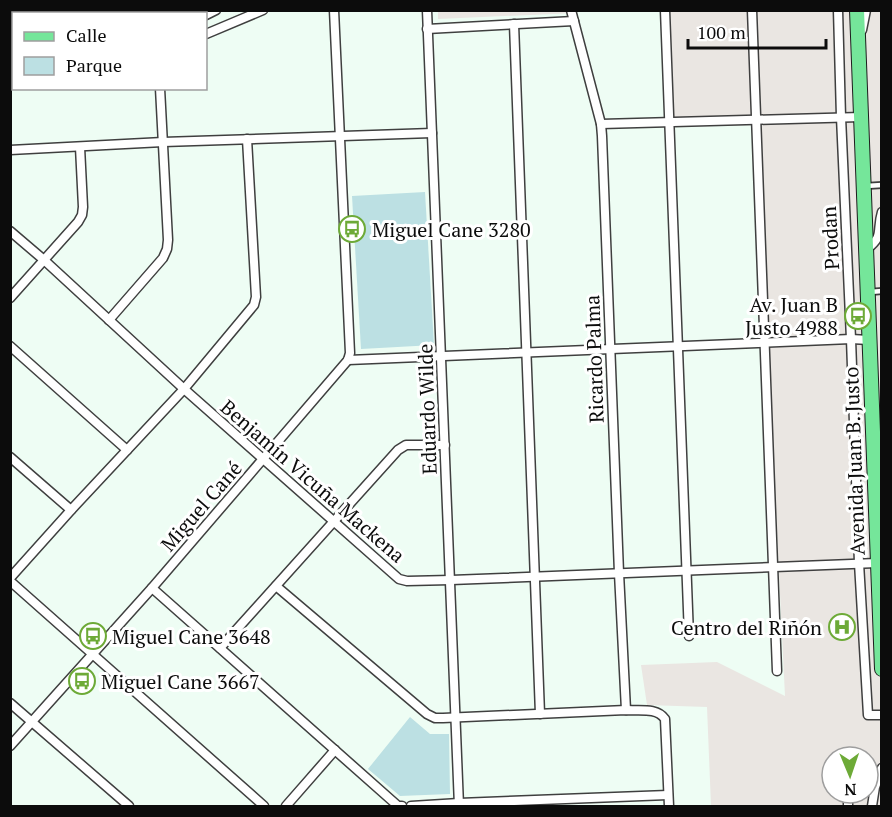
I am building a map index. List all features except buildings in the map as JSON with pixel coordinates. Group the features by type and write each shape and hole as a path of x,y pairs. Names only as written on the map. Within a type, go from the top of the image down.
{"main road":[{"name":"Avenida Juan B. Justo","path":"857,10 866,250 875,292 869,340 876,381 882,669"}],"street":[{"path":"207,34 263,10"},
{"path":"334,10 348,360 869,340"},
{"name":"Eduardo Wilde","path":"427,10 459,805"},
{"name":"Ricardo Palma","path":"572,10 601,124 626,710"},
{"path":"665,10 689,636"},
{"path":"752,10 777,670"},
{"name":"Prodan","path":"838,10 859,564 868,715 882,716"},
{"path":"859,52 866,10"},
{"path":"428,29 574,21"},
{"path":"514,24 540,714"},
{"path":"109,320 163,258 168,240 160,90"},
{"path":"601,124 861,117"},
{"path":"10,150 163,142 432,133"},
{"path":"248,139 255,302 184,389 10,579 264,807"},
{"path":"10,298 82,215 80,147"},
{"path":"866,250 880,236 879,220 882,212"},
{"name":"Benjamín Vicuña Mackena","path":"10,231 263,460 399,579 407,581 451,580 859,564 878,559"},
{"path":"10,346 127,450"},
{"name":"Miguel Cané","path":"10,746 94,655 348,360"},
{"path":"220,648 398,450 406,446 444,445"},
{"path":"10,457 71,510"},
{"path":"276,586 427,714 435,718 626,710 655,711 661,714 665,719 669,807"},
{"path":"152,588 398,806 402,807"},
{"path":"10,703 129,807"},
{"path":"286,807 335,750"},
{"path":"872,807 875,787 882,768"},
{"path":"411,807 668,795"}],"lane":[{"path":"864,186 882,185"}],"shaded area":[{"path":"575,10 575,13 438,19 438,11"},
{"path":"668,11 881,11 881,806 711,806 707,707 647,705 641,665 717,662 785,696 757,125 673,127"}],"green space":[{"path":"425,192 434,345 361,349 352,196"},
{"path":"410,717 430,734 449,734 450,794 400,796 368,769"}],"place":[{"name":"Miguel Cane 3280","path":"352,229"},
{"name":"Av. Juan B Justo 4988","path":"858,316"},
{"name":"Centro del Riñón","path":"842,627"},
{"name":"Miguel Cane 3648","path":"93,636"},
{"name":"Miguel Cane 3667","path":"82,681"}]}
